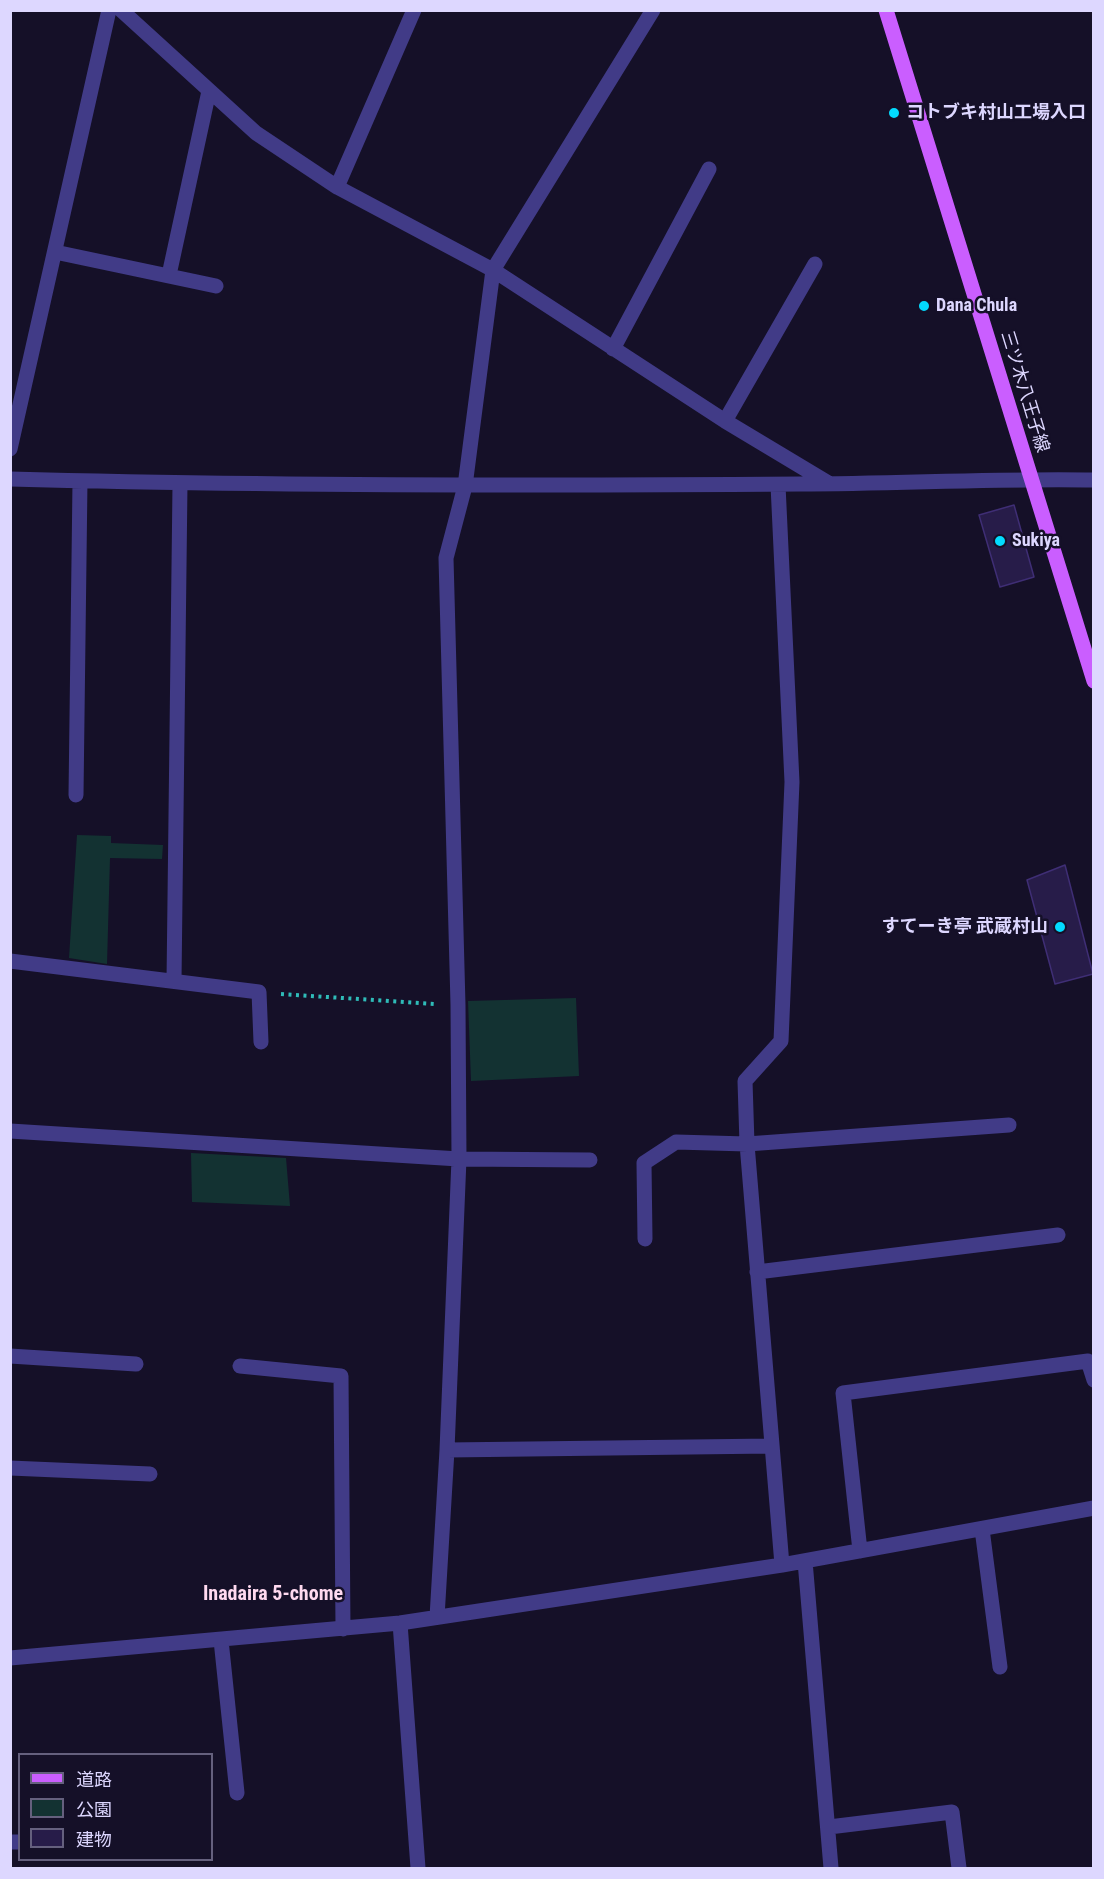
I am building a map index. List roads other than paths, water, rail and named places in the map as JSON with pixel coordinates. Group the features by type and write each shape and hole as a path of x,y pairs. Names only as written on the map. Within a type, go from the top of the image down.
{"main road":[{"name":"三ツ木八王子線","path":"886,10 1094,681"}],"street":[{"path":"10,449 109,10"},
{"path":"121,10 256,133 337,187 493,270 725,422 830,484"},
{"path":"337,187 414,10"},
{"path":"437,1617 447,1450 459,1159 458,1005 446,558 465,486 493,270 653,10"},
{"path":"169,275 209,91"},
{"path":"613,349 709,169"},
{"path":"55,252 216,286"},
{"path":"725,422 815,264"},
{"path":"10,478 180,484 465,486 1094,480"},
{"path":"76,795 81,481"},
{"path":"174,981 180,484"},
{"path":"778,484 792,782 781,1041 745,1081 747,1144 782,1565"},
{"path":"10,961 259,992 261,1042"},
{"path":"645,1239 644,1163 676,1142 747,1144 1009,1125"},
{"path":"10,1131 459,1159 590,1160"},
{"path":"758,1272 1058,1235"},
{"path":"10,1356 136,1364"},
{"path":"860,1551 843,1393 1088,1361 1094,1380"},
{"path":"240,1366 341,1376 343,1629"},
{"path":"447,1450 772,1446"},
{"path":"10,1468 150,1473"},
{"path":"10,1658 400,1623 782,1565 1094,1508"},
{"path":"982,1529 1000,1667"},
{"path":"805,1561 831,1869"},
{"path":"400,1623 418,1869"},
{"path":"221,1640 237,1793"},
{"path":"829,1827 952,1812 959,1869"}],"place":[{"name":"コトブキ村山工場入口","path":"894,113"},
{"name":"Dana Chula","path":"924,306"},
{"name":"Sukiya","path":"1000,541"},
{"name":"すてーき亭 武蔵村山","path":"1060,927"}],"district":[{"name":"Inadaira 5-chome","path":"273,1595"}]}
